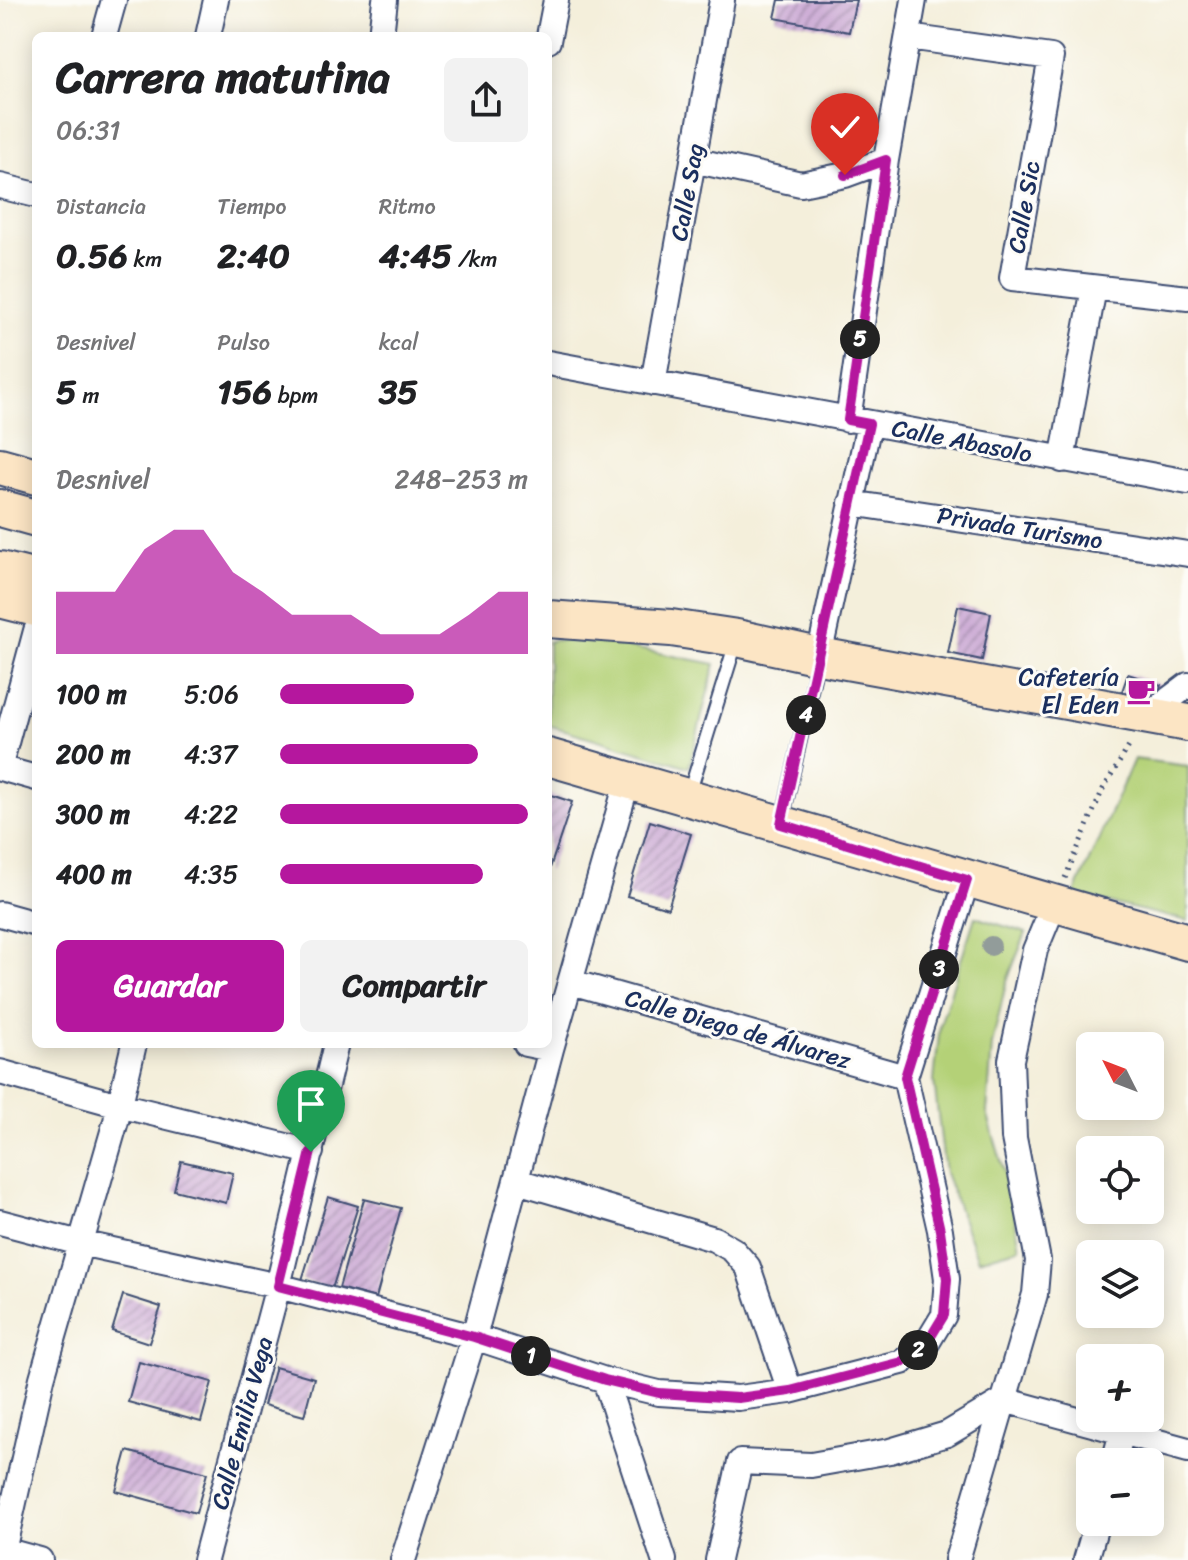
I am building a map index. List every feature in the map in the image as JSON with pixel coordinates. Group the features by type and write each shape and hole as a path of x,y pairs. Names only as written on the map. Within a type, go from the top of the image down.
{"main road":[{"path":"0,466 32,475"},
{"path":"0,508 32,517"},
{"path":"0,570 32,578"},
{"path":"0,599 32,607"},
{"path":"552,619 671,628 737,638 819,656 1188,723"},
{"path":"552,758 1188,942"}],"street":[{"path":"105,32 114,0"},
{"path":"209,32 216,0"},
{"path":"381,32 385,0"},
{"path":"550,32 556,0"},
{"path":"819,656 851,503 886,160 914,0"},
{"name":"Calle Sag","path":"653,383 719,1"},
{"name":"Calle Sic","path":"908,37 1051,57 1012,278 1188,298"},
{"path":"693,160 801,184 845,175 886,160"},
{"path":"0,186 32,194"},
{"path":"1062,460 1094,288"},
{"name":"Calle Abasolo","path":"552,364 1188,482"},
{"name":"Privada Turismo","path":"851,503 1188,554"},
{"path":"32,646 0,767 32,777"},
{"path":"1148,715 1188,685"},
{"path":"552,1046 628,779"},
{"path":"0,1222 80,1243 278,1286 474,1337 605,1380 659,1393 738,1398 790,1391 902,1362 927,1343 944,1315 947,1279 940,1230 905,1077 967,880"},
{"path":"957,1560 1035,1294 1038,1260 1014,1138 1011,1060 1035,950 1054,904"},
{"path":"0,914 32,923"},
{"name":"Calle Diego de Álvarez","path":"571,982 905,1077"},
{"path":"40,1560 1,1553 42,1378 133,1048"},
{"name":"Calle Emilia Vega","path":"205,1560 278,1286 335,1048"},
{"path":"403,1560 474,1337 551,1049 546,1048"},
{"path":"0,1072 311,1152"},
{"path":"517,1181 714,1239 733,1250 748,1267 790,1391"},
{"path":"605,1380 664,1560"},
{"path":"718,1560 740,1462 811,1465 890,1451 947,1434 1004,1400 1076,1420"},
{"path":"1118,1448 1122,1432 1188,1450"},
{"path":"1086,1560 1093,1536"}],"lane":[{"path":"688,797 737,638"},
{"path":"781,824 819,656"}],"path":[{"path":"1054,904 1103,789 1148,715"}],"green space":[{"path":"552,640 602,642 715,664 689,767 552,726"},
{"path":"1134,759 1188,766 1188,921 1074,895"},
{"path":"975,917 1026,933 1006,983 992,1045 987,1113 1011,1195 1020,1248 978,1260 945,1173 934,1081 940,1025"}],"building":[{"path":"779,0 856,0 849,32 775,18"},
{"path":"958,606 991,613 982,660 948,653"},
{"name":"Cafetería El Eden","path":"1128,674 1161,685 1154,707 1120,697"},
{"path":"552,795 572,802 552,862"},
{"path":"650,821 691,834 668,908 627,896"},
{"path":"181,1161 233,1173 226,1203 174,1190"},
{"path":"328,1197 358,1206 332,1289 302,1280"},
{"path":"364,1199 401,1208 376,1298 339,1288"},
{"path":"123,1295 161,1307 149,1343 112,1331"},
{"path":"139,1362 212,1382 201,1422 128,1402"},
{"path":"275,1367 314,1378 304,1416 264,1405"},
{"path":"127,1451 207,1473 196,1513 116,1491"}],"place":[{"name":"Cafetería El Eden","path":"1141,691"}],"route":[{"path":"311,1152 278,1286 474,1337 605,1380 659,1393 738,1398 790,1391 902,1362 927,1343 944,1315 947,1279 940,1230 905,1077 967,880 781,824 869,424 848,420 886,160 845,175"}]}
